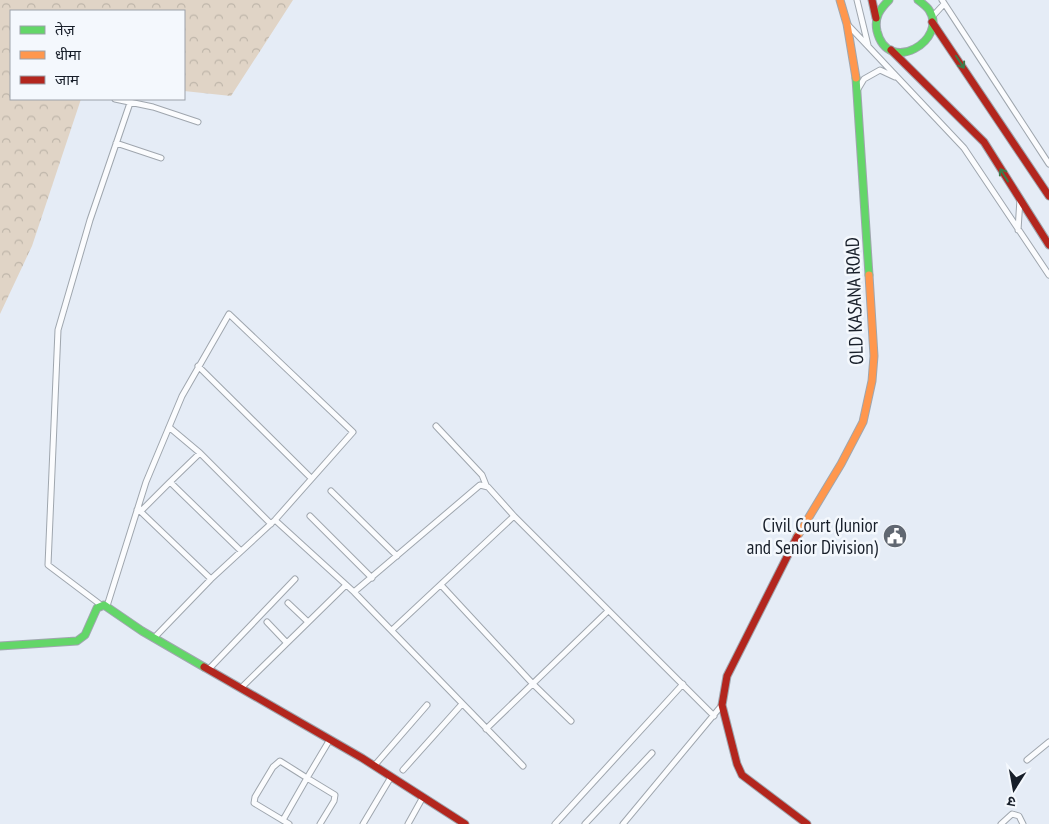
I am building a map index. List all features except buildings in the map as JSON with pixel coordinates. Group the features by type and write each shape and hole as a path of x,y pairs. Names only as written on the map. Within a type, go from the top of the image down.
{"street":[{"name":"OLD KASANA ROAD","path":"807,824 742,775 737,764 722,705 727,676 744,640 803,525 841,464 866,413 874,356 858,89 847,24 840,0"},
{"path":"857,0 868,46"},
{"path":"872,0 876,18"},
{"path":"889,0 879,10 876,18 875,25 880,41 984,142 1049,246"},
{"path":"918,0 926,6 932,20 1049,196"},
{"path":"891,50 908,53 921,48 930,37 932,20 943,2 1049,164"},
{"path":"847,24 964,148 1049,275"},
{"path":"858,89 864,79 880,70 901,81"},
{"path":"119,100 154,107 198,122"},
{"path":"130,103 90,220 58,330 48,565 104,606 154,638 374,766 465,824"},
{"path":"116,143 161,158"},
{"path":"1018,230 1020,199"},
{"path":"104,606 138,510 182,396 229,314 352,432 273,522 211,579 154,638"},
{"path":"198,366 311,478"},
{"path":"436,426 482,475 486,485 514,516 714,716"},
{"path":"169,427 200,453 273,522 346,584 523,766"},
{"path":"138,510 200,453"},
{"path":"170,482 241,552"},
{"path":"354,592 478,488 486,485"},
{"path":"331,491 397,556"},
{"path":"138,510 211,579"},
{"path":"310,516 372,578"},
{"path":"392,630 514,516"},
{"path":"209,669 295,578"},
{"path":"241,688 346,584"},
{"path":"440,585 532,683 571,721"},
{"path":"288,603 307,621"},
{"path":"0,646 78,641 85,635 97,608 104,606"},
{"path":"486,729 608,612"},
{"path":"267,622 286,642"},
{"path":"555,824 683,684"},
{"path":"403,770 462,704"},
{"path":"374,766 427,705"},
{"path":"623,824 722,705"},
{"path":"283,820 330,741"},
{"path":"1027,760 1049,742"},
{"path":"586,824 652,752"},
{"path":"289,824 256,805 255,797 273,768 280,761 335,796 320,824"},
{"path":"363,824 391,777"},
{"path":"408,824 423,797"},
{"path":"1000,824 1012,814 1019,816 1023,824"}],"green space":[{"path":"0,0 293,0 231,96 185,91 185,10 10,10 10,100 81,100 32,246 0,314"}],"traffic: fast":[{"path":"889,0 879,14 876,22 877,31 883,44 893,51 904,52 915,49 924,42 931,32 933,21 929,10 918,0"},
{"path":"856,78 869,275"},
{"path":"0,646 77,641 85,635 97,608 104,605 142,631 204,667"}],"traffic: slow":[{"path":"840,0 847,24 856,78"},
{"path":"797,537 841,464 863,422 872,381 874,356 869,275"}],"traffic: jam":[{"path":"872,0 876,18"},
{"path":"932,22 1049,196"},
{"path":"891,50 984,142 1049,245"},
{"path":"797,537 727,676 722,705 737,764 742,775 807,824"},
{"path":"204,667 362,758 465,824"}],"place":[{"name":"Civil Court (Junior and Senior Division)","path":"895,536"}]}
